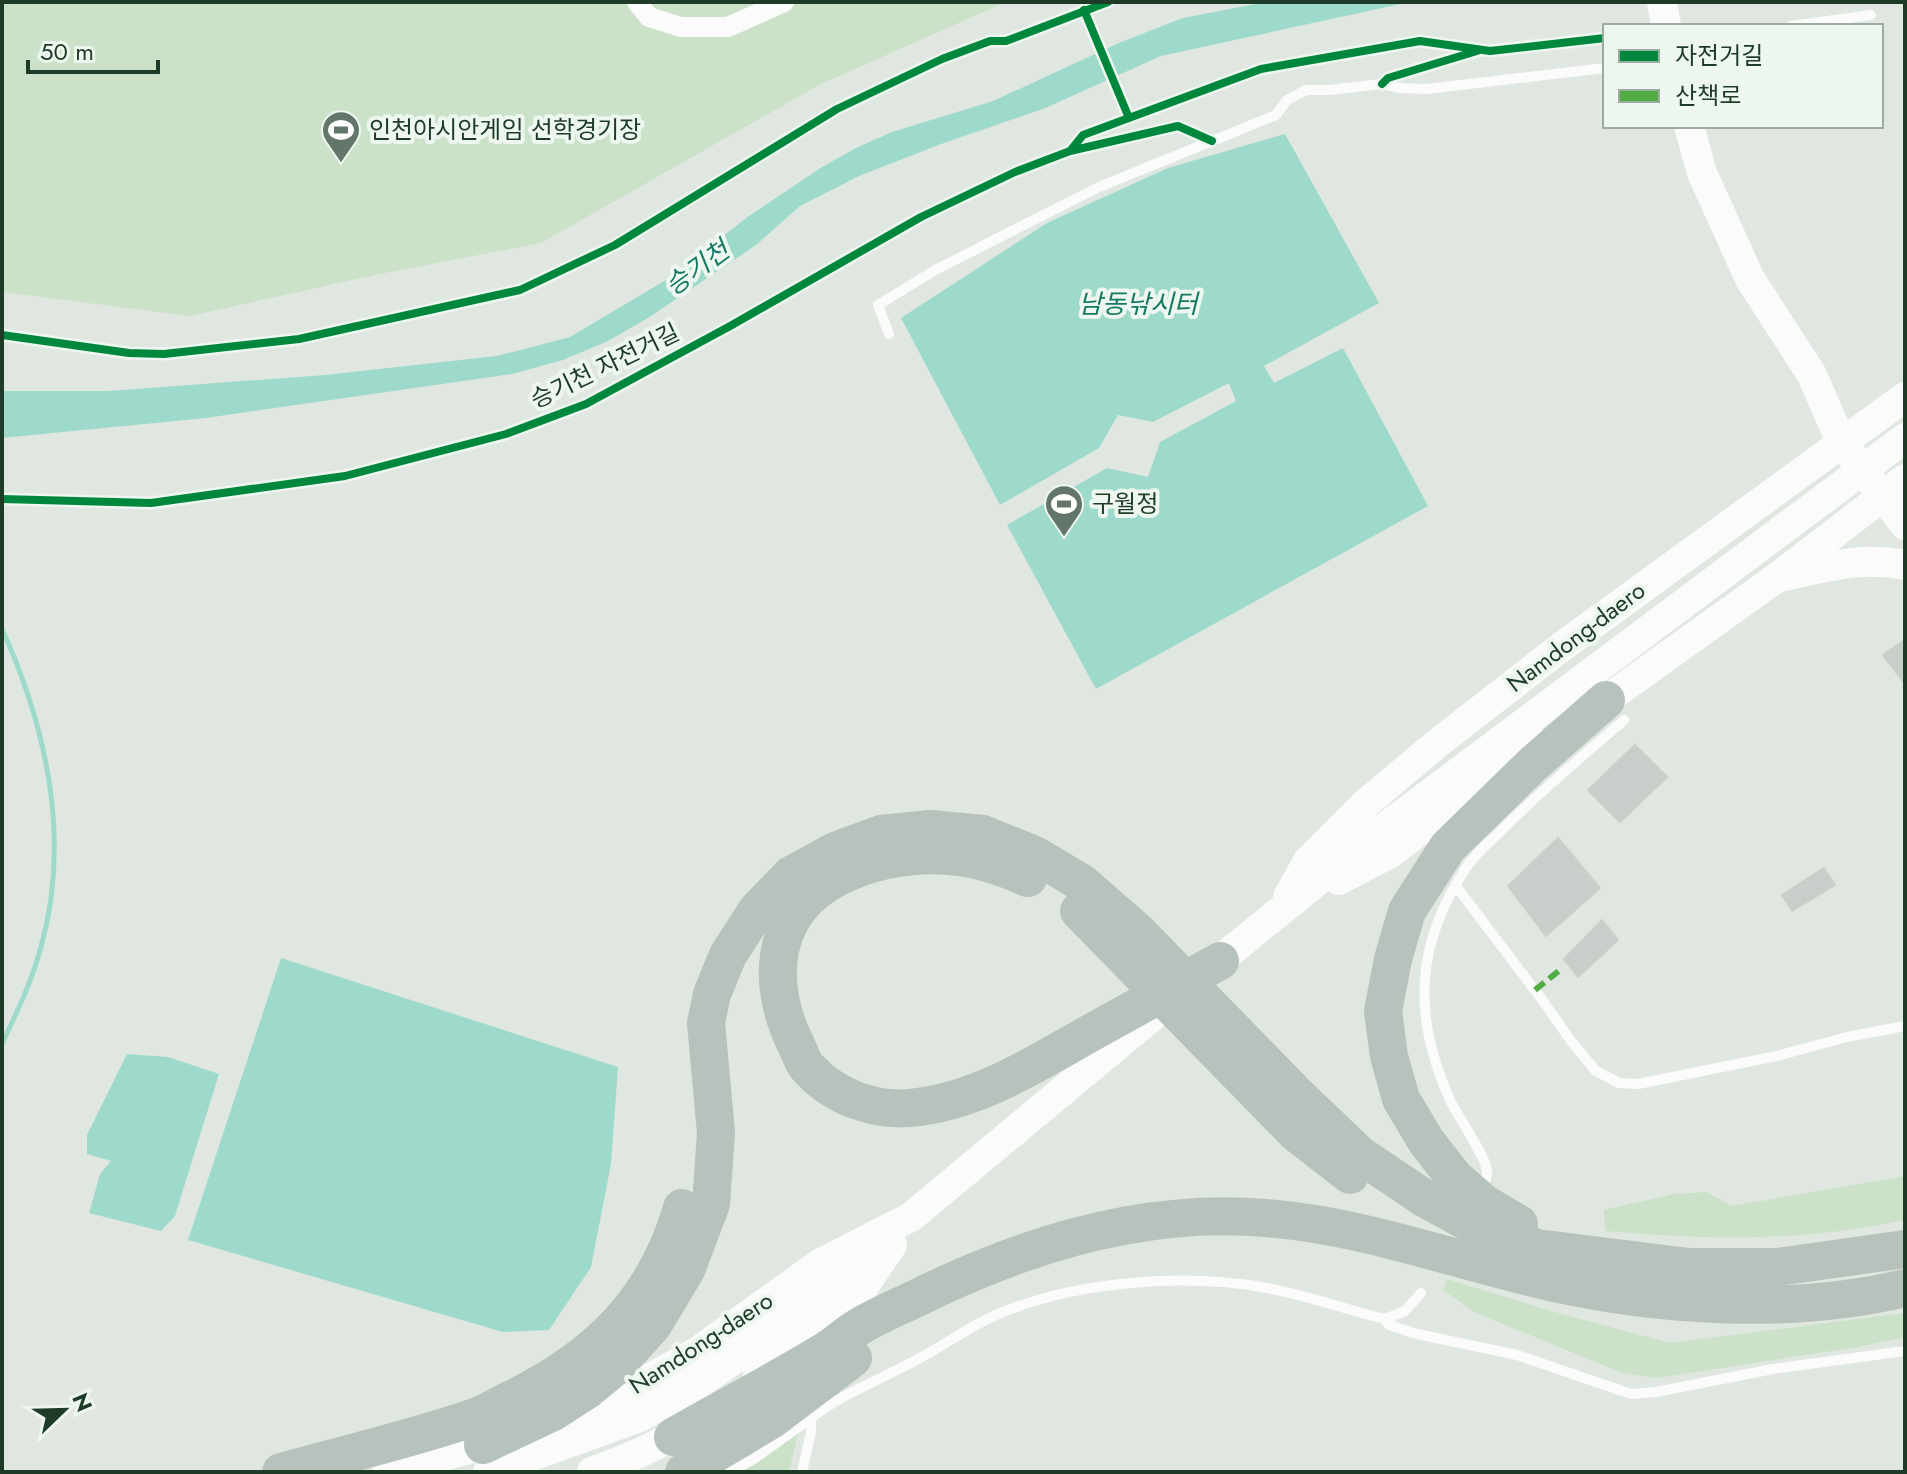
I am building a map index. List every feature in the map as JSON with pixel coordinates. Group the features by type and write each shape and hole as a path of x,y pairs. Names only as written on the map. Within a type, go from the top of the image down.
{"highway":[{"path":"1578,1254 1485,1204 1454,1177 1426,1141 1401,1099 1389,1056 1383,1011 1393,959 1407,911 1448,847 1532,765 1615,710"},
{"path":"281,1472 483,1445 553,1412 615,1367 653,1325 686,1270 711,1204 716,1133 706,1023 712,994 728,955 757,910 791,875 837,850 881,834 930,829 983,834 1035,855 1082,883 1121,934 1244,1061 1360,1155 1424,1198 1477,1227 1537,1248 1689,1267 1778,1267 1905,1249"},
{"path":"1121,934 1031,879 996,865 958,857 916,855 876,862 835,879 808,898 788,926 779,962 779,1000 791,1035 808,1069 837,1092 873,1106 908,1108 952,1100 1018,1075 1220,961"},
{"path":"1244,1061 1296,1133 1362,1185 1422,1223 1553,1283"},
{"path":"678,1455 862,1325 1001,1259 1076,1235 1125,1225 1187,1218 1264,1218 1339,1229 1553,1283 1640,1298 1730,1304 1818,1302 1905,1288"},
{"path":"678,1455 771,1420 868,1346 969,1287 1076,1235"}],"main road":[{"path":"1662,2 1666,24"},
{"path":"1690,128 1702,173 1750,279 1852,435 1899,484 1905,525"},
{"name":"Namdong-daero","path":"1281,911 1308,861 1364,805 1434,746 1560,648 1905,397"},
{"name":"Namdong-daero","path":"387,1472 545,1427 606,1403 697,1352 821,1263 911,1217 1364,843 1905,438"},
{"name":"Namdong-daero","path":"1281,911 1389,854 1551,730 1615,710 1775,579 1899,484"},
{"path":"1775,579 1844,563 1878,559 1905,565"},
{"path":"483,1445 640,1417 700,1383 750,1348 911,1217"},
{"name":"Namdong-daero","path":"592,1472 633,1457 678,1455 784,1355 862,1289 911,1217"}],"street":[{"path":"637,2 649,17 681,27 728,27 784,2"}],"lane":[{"path":"1806,24 1871,15"},
{"path":"889,334 878,305 937,269 1099,187 1276,115 1287,100 1306,90 1382,84 1427,89 1603,68"},
{"path":"1483,1188 1485,1164 1452,1106 1436,1069 1425,1015 1424,979 1432,935 1470,863 1615,710"},
{"path":"1456,886 1571,1041 1596,1071 1619,1083 1638,1084 1905,1026"},
{"path":"729,1472 754,1459 811,1418 963,1331 1004,1311 1056,1296 1151,1282 1204,1282 1268,1288 1385,1319 1405,1311 1421,1293"},
{"path":"1385,1319 1389,1325 1417,1334 1517,1355 1631,1394 1787,1367 1905,1351"},
{"path":"802,1472 811,1418"}],"shaded area":[{"name":"인천아시안게임 선학경기장","path":"2,2 1006,2 821,84 541,243 375,275 190,316 2,292"},
{"path":"1905,1176 1905,1220 1867,1227 1755,1237 1605,1231 1604,1210 1674,1194 1707,1192 1732,1206"},
{"path":"1447,1279 1670,1343 1905,1313 1905,1337 1657,1378 1622,1373 1474,1312 1443,1290"},
{"path":"798,1433 789,1472 741,1472"}],"water":[{"name":"승기천","path":"1266,2 1410,2 1161,56 1043,109 859,176 800,206 756,245 648,318 608,341 563,360 512,374 206,418 2,438 2,391 109,391 325,375 497,356 570,337 666,280 749,216 858,147 892,132 993,101 1121,42 1183,18"},
{"name":"남동낚시터","path":"1285,134 1379,303 1264,366 1274,383 1343,348 1428,506 1096,689 1007,525 1107,468 1148,477 1160,442 1236,401 1229,383 1153,422 1118,415 1099,448 1000,505 901,318 1047,223 1168,168"},
{"path":"281,958 618,1067 611,1164 591,1267 549,1330 503,1332 188,1240"},
{"path":"127,1054 168,1057 219,1074 175,1216 161,1231 89,1213 100,1174 111,1161 87,1154 87,1135"}],"building":[{"path":"1905,640 1905,684 1883,655"},
{"path":"1635,745 1667,777 1620,822 1588,790"},
{"path":"1558,838 1600,888 1546,936 1508,886"},
{"path":"1824,868 1835,885 1792,911 1782,895"},
{"path":"1602,920 1618,940 1578,977 1564,959"}],"waterway":[{"path":"2,629 18,667 42,745 54,825 50,907 41,947 24,996 2,1044"}],"marked path":[{"path":"1535,990 1560,970"}],"cycle path":[{"path":"2,335 129,353 164,354 299,339 520,290 615,245 837,109 942,59 990,41 1006,41 1108,2"},
{"path":"1084,10 1129,118"},
{"name":"승기천 자전거길","path":"2,499 151,503 345,476 506,434 586,404 921,217 1015,172 1070,151 1083,135 1261,69 1420,41 1490,51 1603,38"},
{"path":"1382,84 1388,78 1477,51"},
{"path":"1070,151 1178,126 1212,141"}],"place":[{"name":"인천아시안게임 선학경기장","path":"341,164"},
{"name":"구월정","path":"1064,538"}]}
